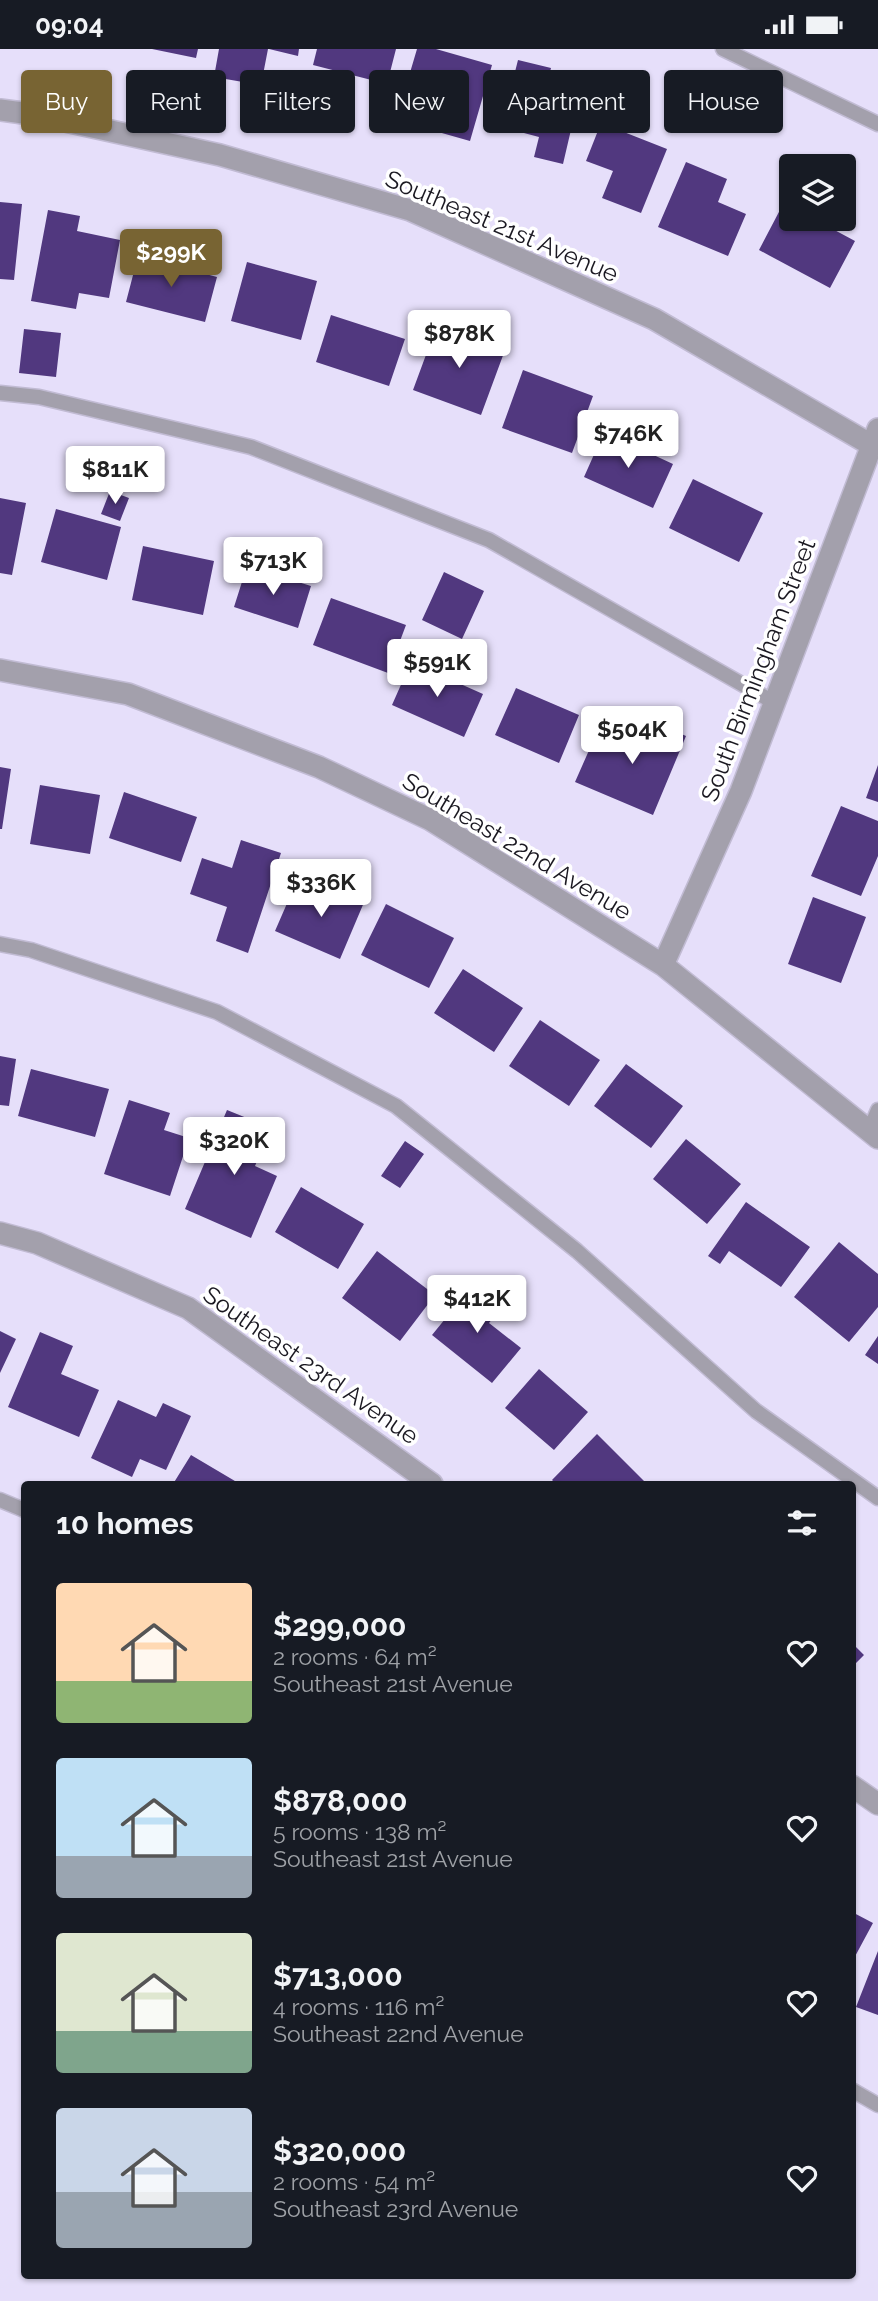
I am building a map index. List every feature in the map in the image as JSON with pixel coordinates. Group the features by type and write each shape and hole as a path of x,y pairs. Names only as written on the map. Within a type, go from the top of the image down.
{"street":[{"name":"Southeast 21st Avenue","path":"0,110 38,115 220,155 410,210 654,319 876,438"},
{"name":"South Birmingham Street","path":"663,965 741,791 876,438"},
{"name":"Southeast 22nd Avenue","path":"0,670 128,694 319,767 431,820 663,965 874,1135"},
{"name":"Southeast 23rd Avenue","path":"0,1233 37,1243 187,1308 428,1481"},
{"path":"856,1789 878,1804"}],"lane":[{"path":"723,49 878,124"},
{"path":"0,393 39,397 251,447 489,540 775,703"},
{"path":"0,944 30,950 217,1012 396,1106 577,1251 755,1411 854,1481"},
{"path":"874,1135 878,1110"},
{"path":"856,1482 878,1498"},
{"path":"0,1500 21,1509"},
{"path":"856,2092 878,2105"}],"building":[{"path":"152,49 198,49 196,58"},
{"path":"219,49 268,49 264,70 240,70 240,81 226,79 226,70 215,70"},
{"path":"269,49 299,49 298,56"},
{"path":"317,49 396,49 391,70 369,70 369,79 355,76 355,70 332,70 313,65"},
{"path":"417,49 436,49 492,65 491,70 483,70 483,96 470,141 442,133 469,133 469,70 411,70"},
{"path":"518,60 551,68 550,70 515,70"},
{"path":"524,133 570,133 563,164 534,157 539,137"},
{"path":"597,133 626,133 667,149 641,213 602,198 613,171 586,161"},
{"path":"686,162 727,179 718,202 746,214 728,256 658,227"},
{"path":"0,202 22,204 14,280 0,279"},
{"path":"48,210 80,216 77,231 120,240 109,298 79,293 76,309 31,301"},
{"path":"779,212 779,231 836,231 855,241 830,288 759,250"},
{"path":"138,256 217,277 205,322 126,302"},
{"path":"247,262 317,281 301,340 231,321"},
{"path":"331,315 405,339 389,386 316,362"},
{"path":"437,325 505,350 481,415 413,390"},
{"path":"24,329 61,333 56,377 19,373"},
{"path":"523,370 593,396 572,453 502,428"},
{"path":"604,432 673,464 653,508 584,477"},
{"path":"693,479 763,513 739,562 669,528"},
{"path":"110,491 129,498 120,521 101,514"},
{"path":"0,498 26,503 12,575 0,573"},
{"path":"56,509 121,527 107,580 41,562"},
{"path":"143,546 214,561 203,615 132,600"},
{"path":"247,566 311,586 298,628 234,607"},
{"path":"444,572 484,591 462,639 422,620"},
{"path":"331,598 406,625 388,673 313,645"},
{"path":"411,662 483,694 464,737 392,705"},
{"path":"516,688 579,715 559,763 495,735"},
{"path":"649,720 686,736 653,815 575,782 598,730 638,747"},
{"path":"878,765 878,802 866,798"},
{"path":"0,767 11,769 2,829 0,829"},
{"path":"40,785 100,795 90,854 30,844"},
{"path":"124,792 197,817 181,862 109,838"},
{"path":"841,806 878,821 878,856 861,896 811,876"},
{"path":"241,840 281,853 248,953 216,941 227,907 190,894 202,858 232,868"},
{"path":"295,885 323,897 328,885 365,900 340,959 275,931"},
{"path":"813,897 866,917 841,983 788,964"},
{"path":"386,904 454,938 429,988 361,955"},
{"path":"463,969 523,1008 494,1052 434,1013"},
{"path":"540,1020 600,1060 569,1106 509,1066"},
{"path":"0,1056 16,1059 9,1106 0,1105"},
{"path":"626,1064 683,1106 651,1148 594,1106"},
{"path":"31,1069 109,1089 95,1137 18,1116"},
{"path":"129,1100 170,1113 164,1130 189,1138 170,1196 104,1174"},
{"path":"227,1110 271,1128 255,1166 277,1176 251,1238 185,1209"},
{"path":"686,1139 741,1184 707,1224 653,1179"},
{"path":"405,1141 424,1154 400,1188 381,1176"},
{"path":"301,1187 364,1224 338,1269 275,1232"},
{"path":"746,1202 810,1247 781,1287 729,1251 720,1264 708,1256"},
{"path":"839,1242 878,1274 878,1307 849,1342 794,1297"},
{"path":"377,1251 435,1295 400,1341 342,1298"},
{"path":"472,1286 501,1308 489,1323 521,1348 492,1383 432,1335"},
{"path":"0,1331 16,1339 0,1373"},
{"path":"40,1332 73,1346 61,1374 99,1390 79,1437 8,1407"},
{"path":"878,1336 878,1364 865,1355"},
{"path":"539,1369 588,1412 554,1450 505,1408"},
{"path":"118,1400 156,1417 163,1403 191,1416 166,1470 140,1459 132,1477 91,1458"},
{"path":"597,1434 644,1481 553,1481"},
{"path":"191,1455 235,1481 175,1481"},
{"path":"856,1647 864,1655 856,1663"},
{"path":"856,1914 873,1923 856,1955"},
{"path":"878,1951 878,2015 856,2007"}]}
